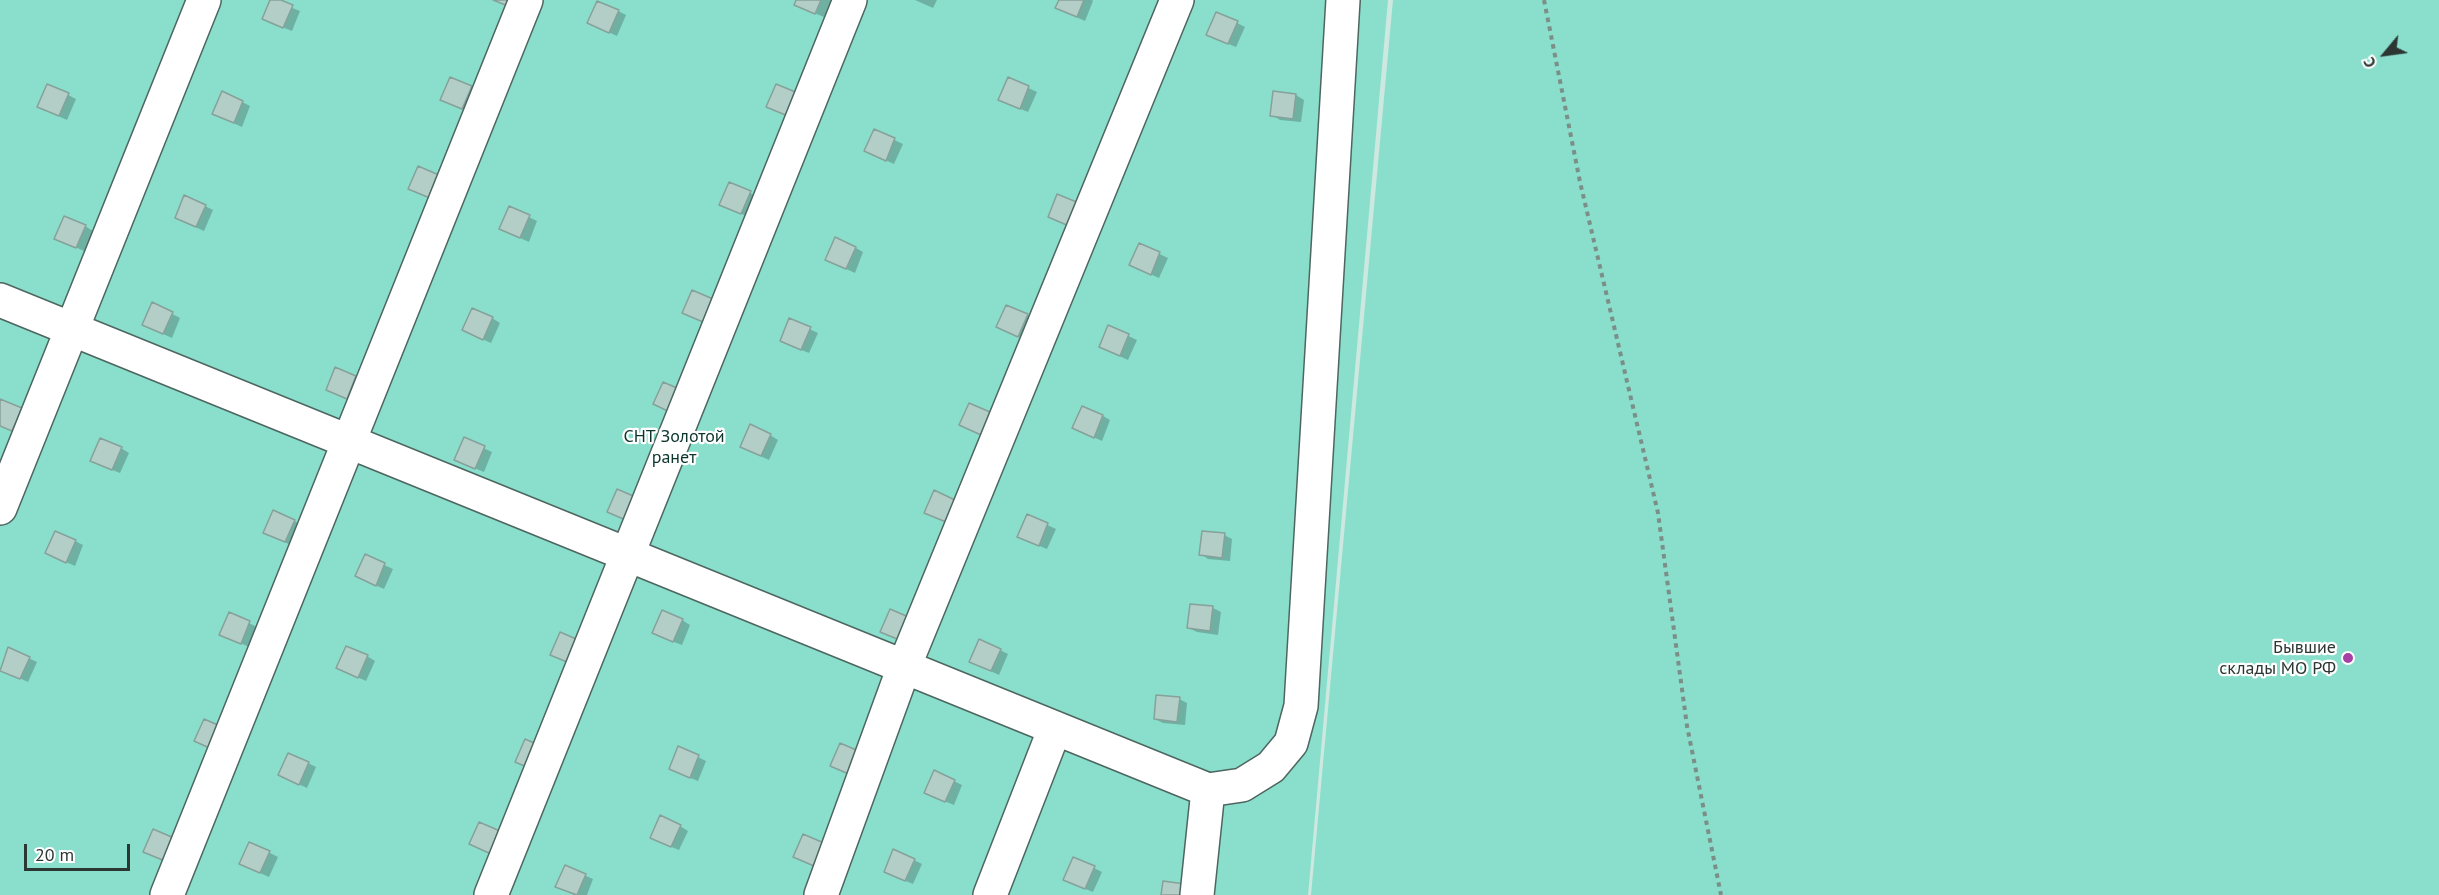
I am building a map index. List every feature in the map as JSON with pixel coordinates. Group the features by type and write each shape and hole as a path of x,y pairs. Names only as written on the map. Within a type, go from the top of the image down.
{"street":[{"path":"0,508 204,0"},
{"path":"167,895 526,0"},
{"path":"491,895 850,0"},
{"path":"821,895 904,667 1177,0"},
{"path":"0,300 1208,790 1242,785 1271,767 1291,743 1301,706 1343,0"},
{"path":"990,895 1056,728"},
{"path":"1197,895 1208,790"}],"path":[{"path":"1544,0 1580,182 1658,513 1687,726 1721,895"}],"green space":[{"name":"СНТ Золотой ранет","path":"0,0 1388,0 1308,895 0,895"},
{"path":"1393,0 2439,0 2439,895 1311,895"}],"building":[{"path":"270,0 281,0 293,5 283,28 262,19"},
{"path":"493,0 510,0 508,6"},
{"path":"796,0 821,0 815,14 794,5"},
{"path":"1059,0 1084,0 1077,17 1055,8"},
{"path":"597,1 619,10 609,33 587,23"},
{"path":"1216,12 1238,21 1228,44 1206,35"},
{"path":"450,77 472,86 462,109 440,100"},
{"path":"1008,77 1029,86 1020,109 998,100"},
{"path":"47,84 69,93 59,116 37,107"},
{"path":"776,84 798,93 788,116 766,107"},
{"path":"222,91 243,101 234,123 212,114"},
{"path":"1273,91 1296,94 1293,119 1270,116"},
{"path":"874,129 895,138 886,161 864,151"},
{"path":"418,166 439,175 430,198 408,189"},
{"path":"729,182 751,191 741,214 719,205"},
{"path":"1057,194 1079,203 1069,226 1048,217"},
{"path":"184,195 206,205 196,227 175,218"},
{"path":"509,206 530,215 520,238 499,229"},
{"path":"64,216 86,225 76,248 54,239"},
{"path":"835,237 856,247 846,269 825,260"},
{"path":"1139,243 1160,252 1151,275 1129,265"},
{"path":"692,290 713,299 703,322 682,313"},
{"path":"152,302 173,312 163,334 142,325"},
{"path":"1006,305 1028,314 1018,337 996,327"},
{"path":"472,308 493,317 483,340 462,330"},
{"path":"789,318 811,327 801,350 780,341"},
{"path":"1108,325 1129,334 1120,356 1099,347"},
{"path":"335,367 356,376 347,399 326,390"},
{"path":"663,382 684,391 674,414 653,404"},
{"path":"0,399 22,408 12,431 0,426"},
{"path":"969,403 990,412 981,435 959,425"},
{"path":"1082,406 1103,415 1094,438 1072,428"},
{"path":"750,424 771,434 761,456 740,447"},
{"path":"464,437 485,446 475,469 454,460"},
{"path":"100,438 122,447 112,470 90,461"},
{"path":"617,489 638,498 628,521 607,512"},
{"path":"934,490 955,500 946,522 924,513"},
{"path":"273,510 295,520 285,542 263,533"},
{"path":"1027,514 1048,523 1039,546 1017,537"},
{"path":"55,531 76,540 66,563 45,553"},
{"path":"1202,531 1225,533 1222,558 1199,555"},
{"path":"365,554 385,563 376,586 355,576"},
{"path":"1190,604 1213,606 1210,631 1187,628"},
{"path":"890,609 911,618 902,641 880,632"},
{"path":"662,610 683,619 673,642 652,633"},
{"path":"229,612 250,621 241,644 219,635"},
{"path":"560,632 581,641 572,664 550,655"},
{"path":"979,639 1001,649 991,671 969,662"},
{"path":"346,646 368,655 358,678 336,668"},
{"path":"8,647 30,657 20,679 0,671"},
{"path":"1156,695 1180,697 1177,722 1154,719"},
{"path":"204,719 225,728 216,751 194,741"},
{"path":"525,739 546,748 536,771 515,762"},
{"path":"840,743 861,752 851,775 830,766"},
{"path":"678,746 699,755 690,778 669,769"},
{"path":"288,753 309,762 299,785 278,775"},
{"path":"934,770 955,780 945,802 924,793"},
{"path":"660,815 681,825 671,847 650,838"},
{"path":"479,822 500,831 491,854 469,844"},
{"path":"153,829 174,838 165,861 143,852"},
{"path":"803,834 824,843 814,866 793,857"},
{"path":"249,842 270,851 260,873 239,864"},
{"path":"893,849 915,859 905,881 884,872"},
{"path":"1073,857 1095,866 1085,889 1063,880"},
{"path":"565,865 586,874 577,895 555,887"},
{"path":"1163,881 1185,884 1184,895 1161,895"}],"place":[{"name":"Бывшие склады МО РФ","path":"2348,658"}]}
